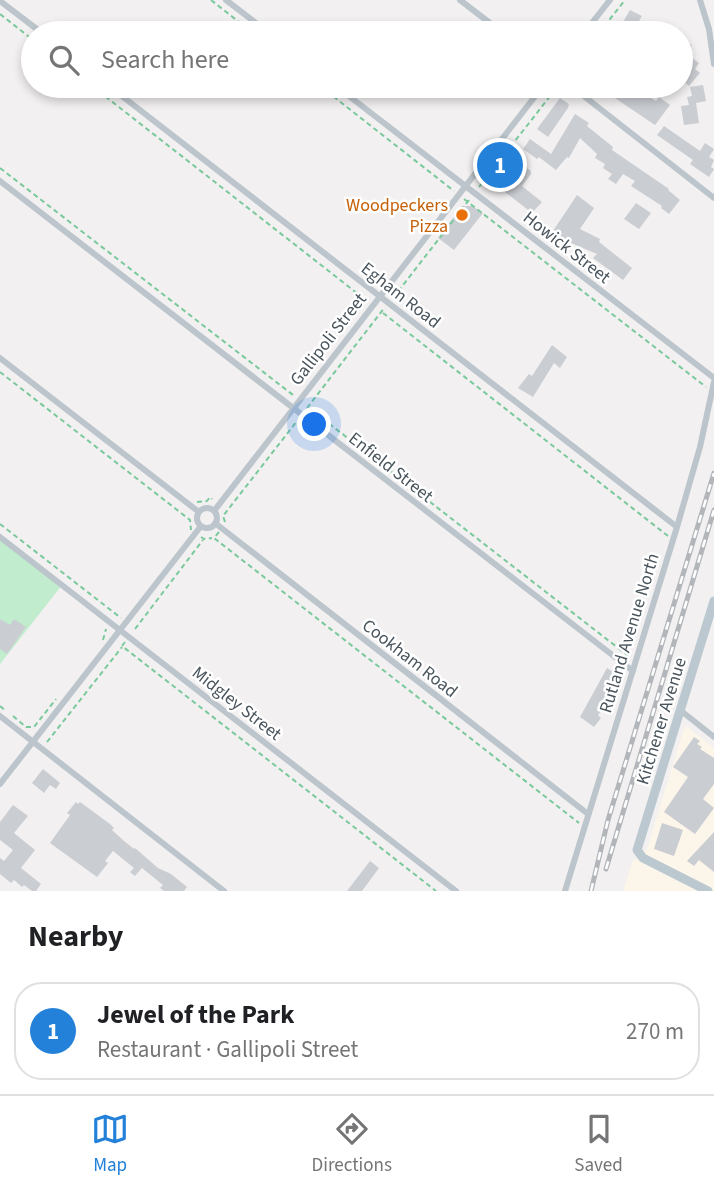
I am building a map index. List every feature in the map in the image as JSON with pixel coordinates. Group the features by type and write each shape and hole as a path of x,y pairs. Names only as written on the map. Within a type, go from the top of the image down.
{"street":[{"path":"226,0 253,21"},
{"path":"460,0 487,21"},
{"path":"593,21 610,0"},
{"path":"700,0 709,29 714,64"},
{"path":"0,1 26,21"},
{"name":"Egham Road","path":"124,98 677,527"},
{"name":"Howick Street","path":"352,98 714,380"},
{"name":"Gallipoli Street","path":"214,511 534,98"},
{"path":"586,98 714,198"},
{"name":"Enfield Street","path":"0,181 633,671"},
{"path":"0,358 195,510 201,526 207,528 215,523 217,515 214,511 207,508 195,510"},
{"name":"Rutland Avenue North","path":"565,891 677,527 700,447 714,380"},
{"name":"Cookham Road","path":"215,523 588,814"},
{"path":"0,784 201,526"},
{"name":"Midgley Street","path":"0,537 456,891"},
{"name":"Kitchener Avenue","path":"689,882 643,858 637,850 714,601"},
{"path":"680,710 714,737"},
{"path":"0,716 223,891"},
{"path":"689,882 696,891"},
{"path":"689,882 708,891"}],"path":[{"path":"211,0 238,21"},
{"path":"608,21 625,0"},
{"path":"0,14 21,31"},
{"path":"107,98 668,537"},
{"path":"335,98 708,388"},
{"path":"0,168 631,658"},
{"path":"0,373 190,520 189,528 195,533 204,539 214,538"},
{"path":"195,510 199,500 207,501 210,498 219,504"},
{"path":"135,629 204,539"},
{"path":"103,641 110,622"},
{"path":"47,742 122,646"},
{"path":"0,706 26,727 34,727 58,697"}],"shaded area":[{"path":"685,725 714,748 714,891 623,891 632,862 647,849"}],"green space":[{"path":"0,537 62,585 0,664"}],"building":[{"path":"630,10 642,16 639,21 624,21"},
{"path":"693,58 699,63 695,69 700,73 693,81"},
{"path":"703,85 706,101 696,103 699,123 684,125 681,106 689,105 687,98 693,98 693,87"},
{"path":"560,98 569,104 568,108 548,137 537,129"},
{"path":"615,98 651,98 656,101 660,98 670,105 655,125"},
{"path":"575,114 589,123 587,126 613,147 612,150 669,189 680,200 669,214 662,206 631,186 635,181 623,174 616,184 608,179 612,174 603,168 605,164 595,158 597,154 580,138 569,158 556,170 523,149 530,139 551,154"},
{"path":"664,126 700,151 705,143 714,149 709,157 714,160 711,167 714,169 709,177 690,164 693,160 657,135"},
{"path":"504,157 512,164 519,162 531,171 522,186 542,202 532,213 487,178"},
{"path":"577,195 594,208 580,229 600,239 599,242 632,268 623,280 593,258 597,254 571,243 553,231"},
{"path":"636,203 651,213 639,229 624,219"},
{"path":"462,206 472,206 483,213 454,250 438,238"},
{"path":"552,345 567,357 560,368 554,363 533,397 518,388 529,374 532,376"},
{"path":"0,619 10,625 14,619 26,627 7,654 0,649"},
{"path":"607,668 615,673 611,678 615,681 605,696 610,700 598,715 601,718 594,727 580,717"},
{"path":"694,737 700,741 697,744 702,747 700,749 714,758 714,784 703,799 714,808 695,834 664,812 688,777 673,767"},
{"path":"43,769 60,783 56,789 50,785 44,793 32,783"},
{"path":"76,802 80,802 110,824 114,828 112,830 124,841 187,887 184,891 164,891 160,888 163,885 142,868 135,876 130,872 134,868 113,851 97,877 50,843"},
{"path":"13,805 28,816 14,833 35,850 21,868 41,884 36,891 24,885 22,887 14,880 11,883 0,874 0,858 4,861 13,850 0,840 0,822"},
{"path":"662,823 683,830 674,856 654,849"},
{"path":"714,832 714,872 699,860 694,866 687,861"},
{"path":"370,861 379,868 362,891 347,891"}],"railway":[{"path":"591,891 608,820 714,473"},
{"path":"606,869 714,510"}],"place":[{"name":"Jewel of the Park","path":"500,165"},
{"name":"Woodpeckers Pizza","path":"462,215"}]}
